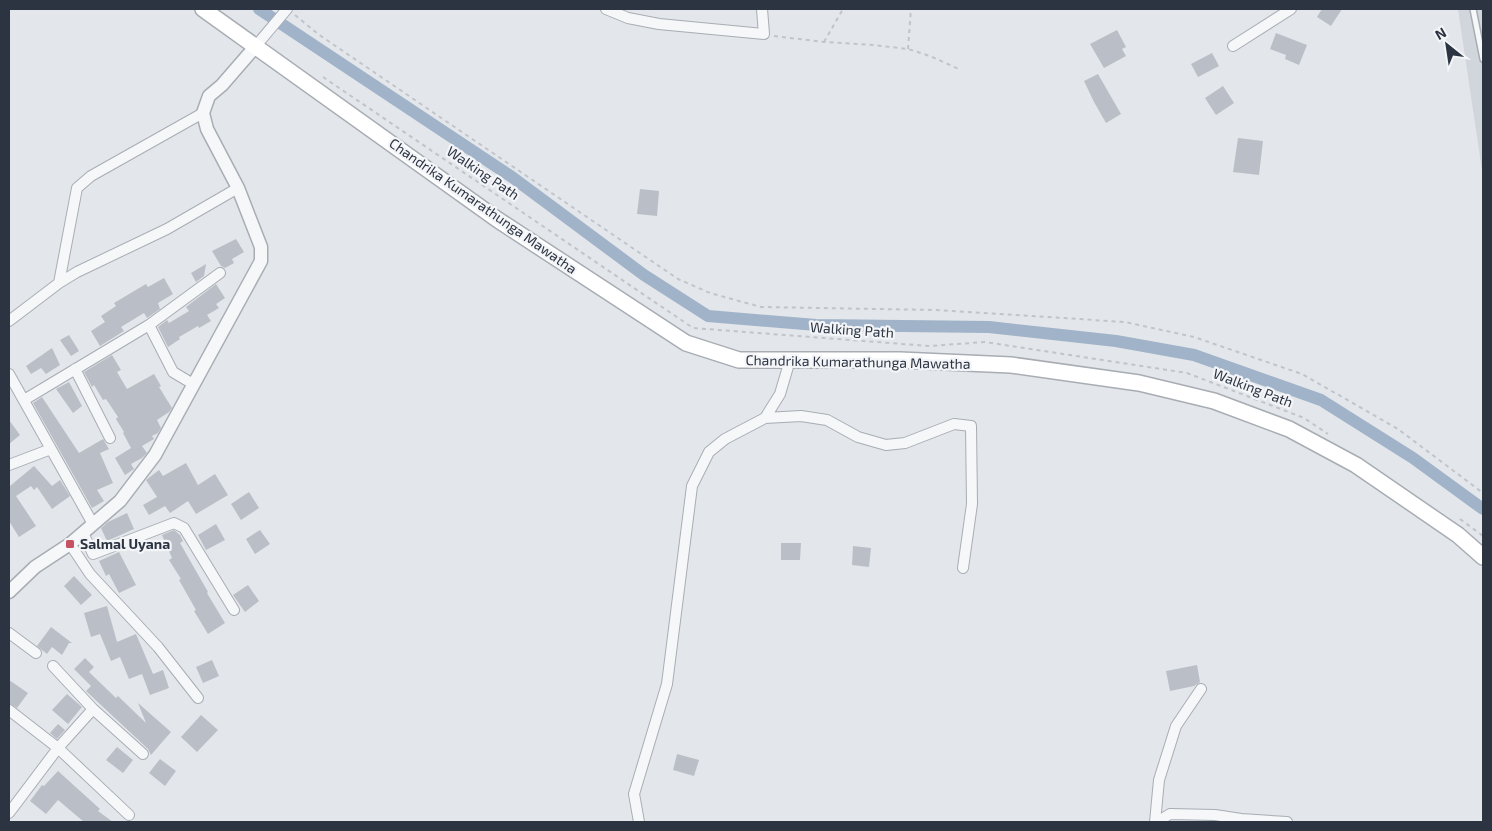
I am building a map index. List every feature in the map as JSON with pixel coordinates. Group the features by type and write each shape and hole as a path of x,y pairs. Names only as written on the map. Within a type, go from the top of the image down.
{"main road":[{"name":"Chandrika Kumarathunga Mawatha","path":"203,9 259,42 278,61 498,220 686,343 739,360 900,360 1011,364 1139,383 1214,401 1289,429 1356,465 1458,535 1483,558"}],"street":[{"path":"9,592 35,567 70,544 120,501 155,454 262,260 261,248 238,188 207,129 203,112 209,96 222,85 287,9"},
{"path":"606,9 628,18 659,24 764,34 762,9"},
{"path":"1233,46 1291,9"},
{"path":"59,283 77,188 91,176 203,112"},
{"path":"9,321 59,283 77,272 168,229 238,188"},
{"path":"24,400 149,325 220,273"},
{"path":"149,325 173,372 193,384"},
{"path":"765,418 780,394 790,360"},
{"path":"75,369 110,438"},
{"path":"9,374 93,524"},
{"path":"640,822 634,794 667,684 692,486 709,452 725,439 765,418 801,416 827,420 858,438 886,445 905,443 954,424 970,426 972,504 963,568"},
{"path":"9,465 51,449"},
{"path":"83,533 93,554 174,523 184,528 234,610"},
{"path":"70,544 90,574 158,647 198,698"},
{"path":"9,633 36,653"},
{"path":"53,666 93,709 143,754"},
{"path":"1156,822 1159,780 1176,726 1201,689"},
{"path":"9,813 58,748 93,709"},
{"path":"9,710 58,748 129,815"},
{"path":"1156,822 1170,814 1215,815 1239,821 1287,822"}],"lane":[{"path":"1472,9 1483,59"}],"path":[{"path":"287,9 318,34 678,280 710,293 761,307 936,310 1125,322 1194,337 1302,374 1398,429 1483,493"},
{"path":"824,42 843,9"},
{"path":"908,49 911,9"},
{"path":"764,34 824,42 908,49 930,56 961,70"},
{"name":"Walking Path","path":"321,76 693,328 929,346 985,342 1187,373 1304,418 1328,434"},
{"path":"1456,516 1483,536"}],"shaded area":[{"path":"1458,9 1483,9 1483,177"}],"building":[{"path":"1322,9 1342,9 1331,26 1317,17"},
{"path":"1117,30 1126,47 1122,49 1126,56 1104,68 1090,44"},
{"path":"1276,33 1307,45 1299,65 1285,59 1286,55 1270,49"},
{"path":"1212,53 1219,66 1198,77 1191,64"},
{"path":"1098,74 1121,114 1106,123 1084,81"},
{"path":"1223,86 1234,103 1216,115 1205,98"},
{"path":"1238,138 1263,141 1259,175 1233,172"},
{"path":"640,189 659,191 657,216 637,214"},
{"path":"236,239 244,252 232,259 234,263 225,268 221,266 212,251"},
{"path":"206,264 204,276 196,282 191,273"},
{"path":"164,278 173,294 158,303 160,309 147,318 144,313 121,327 124,331 100,346 91,331 105,322 101,316 116,306 114,303 146,284 148,287"},
{"path":"216,284 225,298 216,304 219,308 207,315 211,321 179,337 180,339 168,347 158,327 167,320 169,323 189,311 186,307"},
{"path":"69,335 79,351 71,356 60,340"},
{"path":"52,348 60,365 46,374 41,368 31,374 26,366"},
{"path":"112,355 121,370 117,372 127,389 154,374 161,386 159,387 172,408 157,420 161,428 158,433 152,436 154,439 142,446 147,453 131,464 134,469 125,475 115,458 131,448 116,419 118,417 106,399 103,400 94,385 92,387 84,372"},
{"path":"69,382 82,406 73,413 56,389"},
{"path":"42,397 79,453 103,439 109,449 100,453 113,483 97,490 104,501 92,508 33,403"},
{"path":"9,420 20,435 9,444"},
{"path":"186,463 198,485 215,474 228,495 196,514 188,501 170,513 165,506 149,515 143,505 157,497 146,480 159,470 163,476"},
{"path":"34,466 52,486 60,480 70,496 52,509 37,487 34,490 31,486 16,496 36,526 19,537 9,521 9,484 10,486"},
{"path":"249,492 259,508 241,520 231,504"},
{"path":"127,513 134,529 107,541 101,528 108,522"},
{"path":"216,524 225,540 206,550 198,535"},
{"path":"174,530 180,535 183,541 180,543 225,623 208,634 194,611 196,610 179,580 181,579 169,560 172,558 162,535"},
{"path":"260,530 270,544 255,554 246,539"},
{"path":"781,543 801,543 800,560 781,560"},
{"path":"853,546 871,548 869,567 852,565"},
{"path":"119,552 136,585 119,593 109,574 106,576 99,561"},
{"path":"74,576 92,595 81,605 64,586"},
{"path":"248,585 259,601 245,612 233,595"},
{"path":"107,606 117,642 136,634 153,674 163,670 169,688 150,695 142,674 129,679 120,657 111,661 100,634 91,637 84,613"},
{"path":"51,627 72,643 69,643 62,655 52,647 47,654 37,646"},
{"path":"85,658 94,667 89,672 116,698 118,696 146,723 138,703 171,732 151,755 148,749 86,691 91,686 74,669"},
{"path":"212,660 219,676 203,683 196,667"},
{"path":"1197,665 1200,682 1194,686 1170,691 1166,671"},
{"path":"9,680 28,693 17,708 9,703"},
{"path":"67,694 82,707 68,724 52,710"},
{"path":"201,715 218,730 197,752 181,737"},
{"path":"58,724 65,730 57,739 50,733"},
{"path":"117,747 133,760 123,773 106,760"},
{"path":"677,754 699,760 694,776 673,770"},
{"path":"160,759 176,771 165,786 149,773"},
{"path":"58,771 100,809 98,811 113,822 84,822 58,800 46,814 30,801 42,785 44,786"}],"waterway":[{"path":"259,9 512,177 644,275 708,316 816,325 989,327 1116,341 1194,355 1321,400 1413,458 1483,509"}],"place":[{"name":"Salmal Uyana","path":"70,544"}]}
